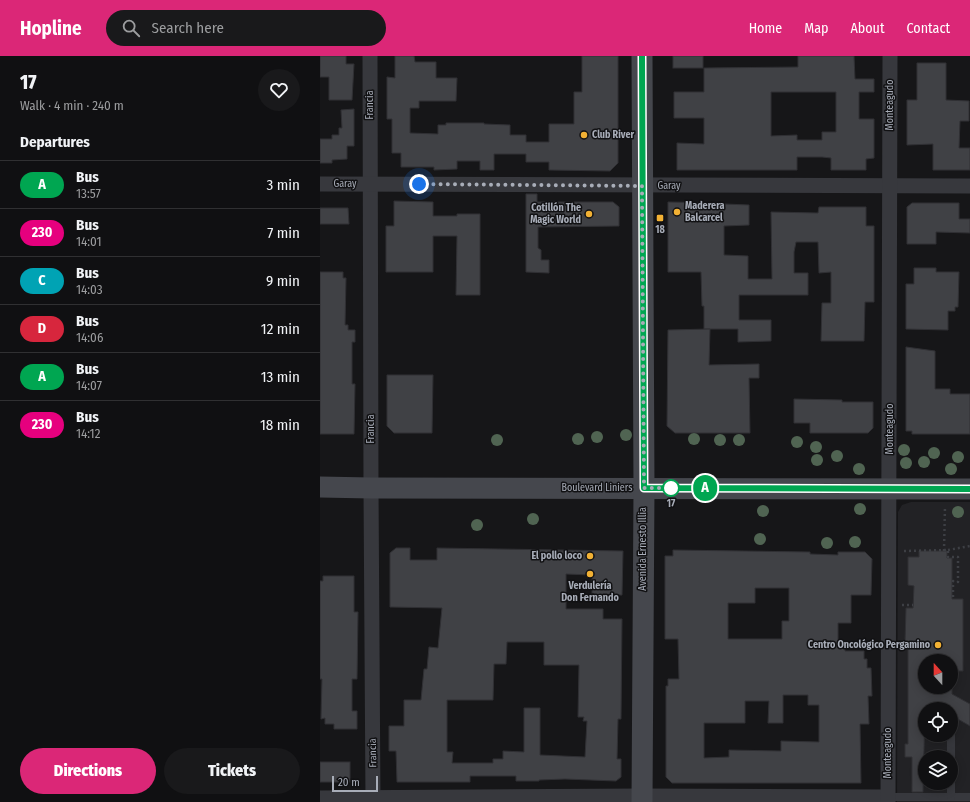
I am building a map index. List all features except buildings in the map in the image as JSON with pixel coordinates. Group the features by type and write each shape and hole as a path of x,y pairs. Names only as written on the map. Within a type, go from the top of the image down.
{"main road":[{"name":"Avenida Ernesto Illia","path":"642,56 644,488 642,799"},
{"name":"Boulevard Liniers","path":"320,487 970,489"}],"street":[{"name":"Francia","path":"370,56 373,800"},
{"name":"Monteagudo","path":"888,799 890,56"},
{"name":"Garay","path":"320,184 970,186"},
{"path":"320,798 373,800 888,799"}],"lane":[{"path":"951,790 951,797"},
{"path":"888,799 970,797"}],"path":[{"path":"944,551 945,504"},
{"path":"901,551 944,551 970,546"},
{"path":"948,550 948,557 958,557 958,582 953,581 953,598"},
{"path":"902,605 913,605"}],"shaded area":[{"path":"911,502 970,502 970,802 897,802 898,512 902,505"}],"bus line":[{"name":"A","path":"642,56 644,488 970,489"}],"place":[{"name":"Club River","path":"584,135"},
{"name":"Maderera Balcarcel","path":"677,212"},
{"name":"Cotillón The Magic World","path":"589,214"},
{"name":"18","path":"660,218"},
{"name":"17","path":"671,488"},
{"name":"El pollo loco","path":"590,556"},
{"name":"Verdulería Don Fernando","path":"590,574"},
{"name":"Centro Oncológico Pergamino","path":"938,645"}],"route":[{"path":"419,184 642,186 644,488 675,488 671,488"}]}
